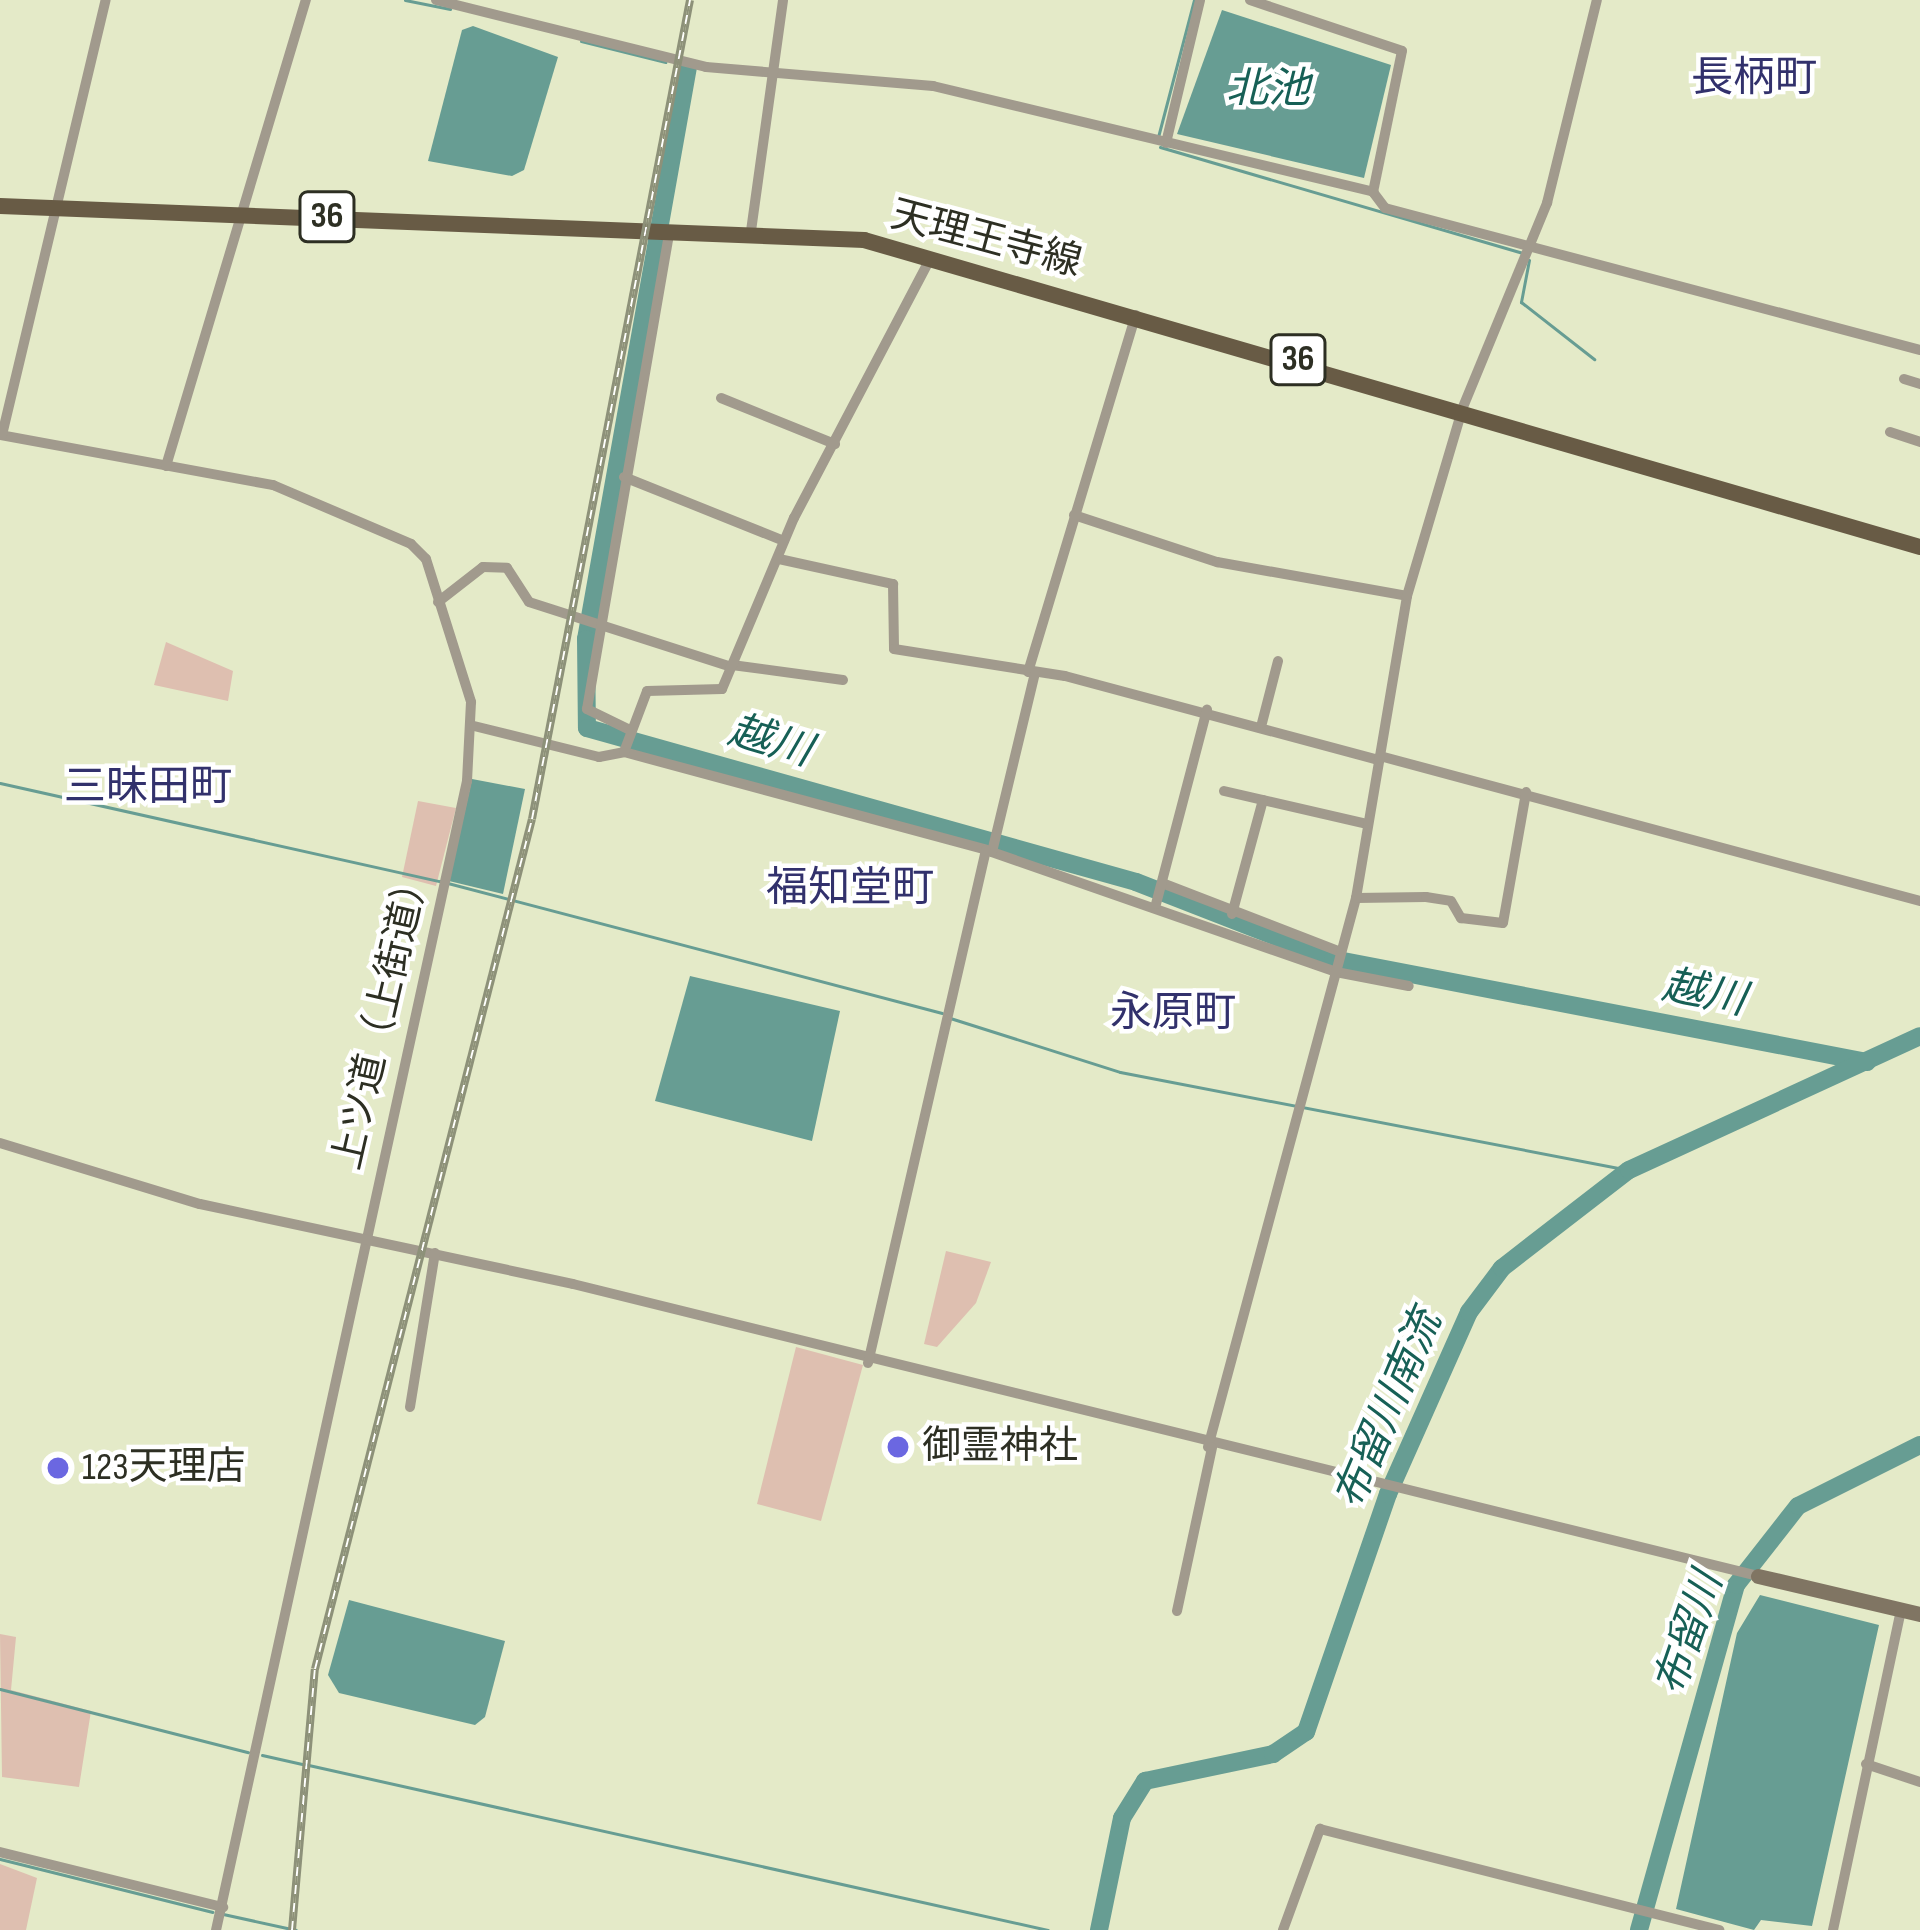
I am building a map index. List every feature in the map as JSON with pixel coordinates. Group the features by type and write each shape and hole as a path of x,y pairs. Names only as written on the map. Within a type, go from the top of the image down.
{"main road":[{"name":"天理王寺線","path":"0,206 835,236 1463,406 1920,547"}],"street":[{"path":"1,435 106,0"},
{"path":"166,466 307,0"},
{"path":"436,0 773,75 933,86 1373,192 1385,208 1920,350"},
{"path":"751,231 783,0"},
{"path":"1166,143 1200,0"},
{"path":"1250,0 1293,7 1402,51 1373,192"},
{"path":"1177,1611 1210,1448 1356,898 1363,823 1380,758 1407,596 1463,406 1528,245 1597,0"},
{"path":"630,730 587,709 596,629 663,229"},
{"path":"624,752 647,691 711,696 731,666 784,541 930,259"},
{"path":"868,1363 1032,673 1074,515 1136,315"},
{"path":"1904,379 1920,384"},
{"path":"721,398 835,444"},
{"path":"1890,432 1920,442"},
{"name":"上ツ道（上街道）","path":"1,435 273,485 370,523 426,559 474,726 216,1930"},
{"path":"624,478 784,541"},
{"path":"1074,515 1217,562 1407,596"},
{"path":"779,560 893,584 894,649 1032,673 1262,723 1920,901"},
{"path":"438,602 494,566 529,602 596,629 731,666 842,680"},
{"path":"1262,723 1278,661"},
{"path":"1156,904 1207,710"},
{"path":"474,726 599,757 624,752 989,851 1156,904 1336,972 1409,986"},
{"path":"1224,791 1363,823"},
{"path":"1356,898 1426,896 1451,901 1460,918 1502,923 1526,792"},
{"path":"1225,932 1263,800"},
{"path":"1162,883 1231,914 1341,952"},
{"path":"0,1143 365,1243 434,1253 1210,1448 1920,1614"},
{"path":"410,1407 434,1253"},
{"path":"1833,1930 1900,1610"},
{"path":"1866,1764 1920,1782"},
{"path":"1283,1930 1320,1828 1630,1912 1719,1930"},
{"path":"0,1852 223,1906"}],"shaded area":[{"path":"166,642 233,671 228,701 154,685"},
{"path":"418,801 456,808 436,886 402,877"},
{"path":"946,1251 991,1262 976,1303 937,1347 924,1344"},
{"path":"796,1347 863,1365 821,1521 757,1504"},
{"path":"0,1634 16,1637 11,1690 91,1711 79,1787 2,1777"},
{"path":"0,1864 37,1878 26,1930 0,1930"}],"water":[{"name":"北池","path":"1222,10 1391,65 1364,178 1177,134"},
{"path":"473,26 558,57 524,170 512,176 428,161 462,30"},
{"path":"472,779 525,789 503,894 449,881"},
{"path":"690,976 840,1011 812,1141 655,1101"},
{"path":"1760,1595 1879,1625 1812,1926 1761,1920 1754,1930 1676,1909 1737,1633"},
{"path":"349,1600 505,1641 485,1717 475,1725 339,1693 328,1675"}],"waterway":[{"name":"越川","path":"405,0 450,9"},
{"path":"1158,137 1194,0"},
{"name":"越川","path":"581,41 665,62"},
{"name":"越川","path":"688,67 586,639 587,728 1136,882 1333,959 1867,1062"},
{"path":"1160,147 1522,253"},
{"path":"1529,260 1521,302 1594,359"},
{"path":"0,783 440,881 942,1013"},
{"path":"950,1018 1120,1072 1629,1170"},
{"name":"布留川南流","path":"1099,1930 1122,1818 1145,1781 1273,1754 1306,1732 1388,1494 1469,1312 1502,1268 1629,1170 1920,1036"},
{"name":"布留川","path":"1639,1930 1736,1585 1798,1506 1920,1445"},
{"path":"0,1689 248,1752"},
{"path":"262,1755 302,1764"},
{"path":"304,1764 1048,1930"},
{"path":"0,1859 213,1912"},
{"path":"223,1914 291,1929"}],"railway":[{"path":"292,1930 315,1669 532,819 690,0"}],"place":[{"name":"御霊神社","path":"898,1447"},
{"name":"123天理店","path":"58,1468"}],"district":[{"name":"長柄町","path":"1754,79"},
{"name":"三昧田町","path":"148,788"},
{"name":"福知堂町","path":"850,889"},
{"name":"永原町","path":"1173,1014"}]}
